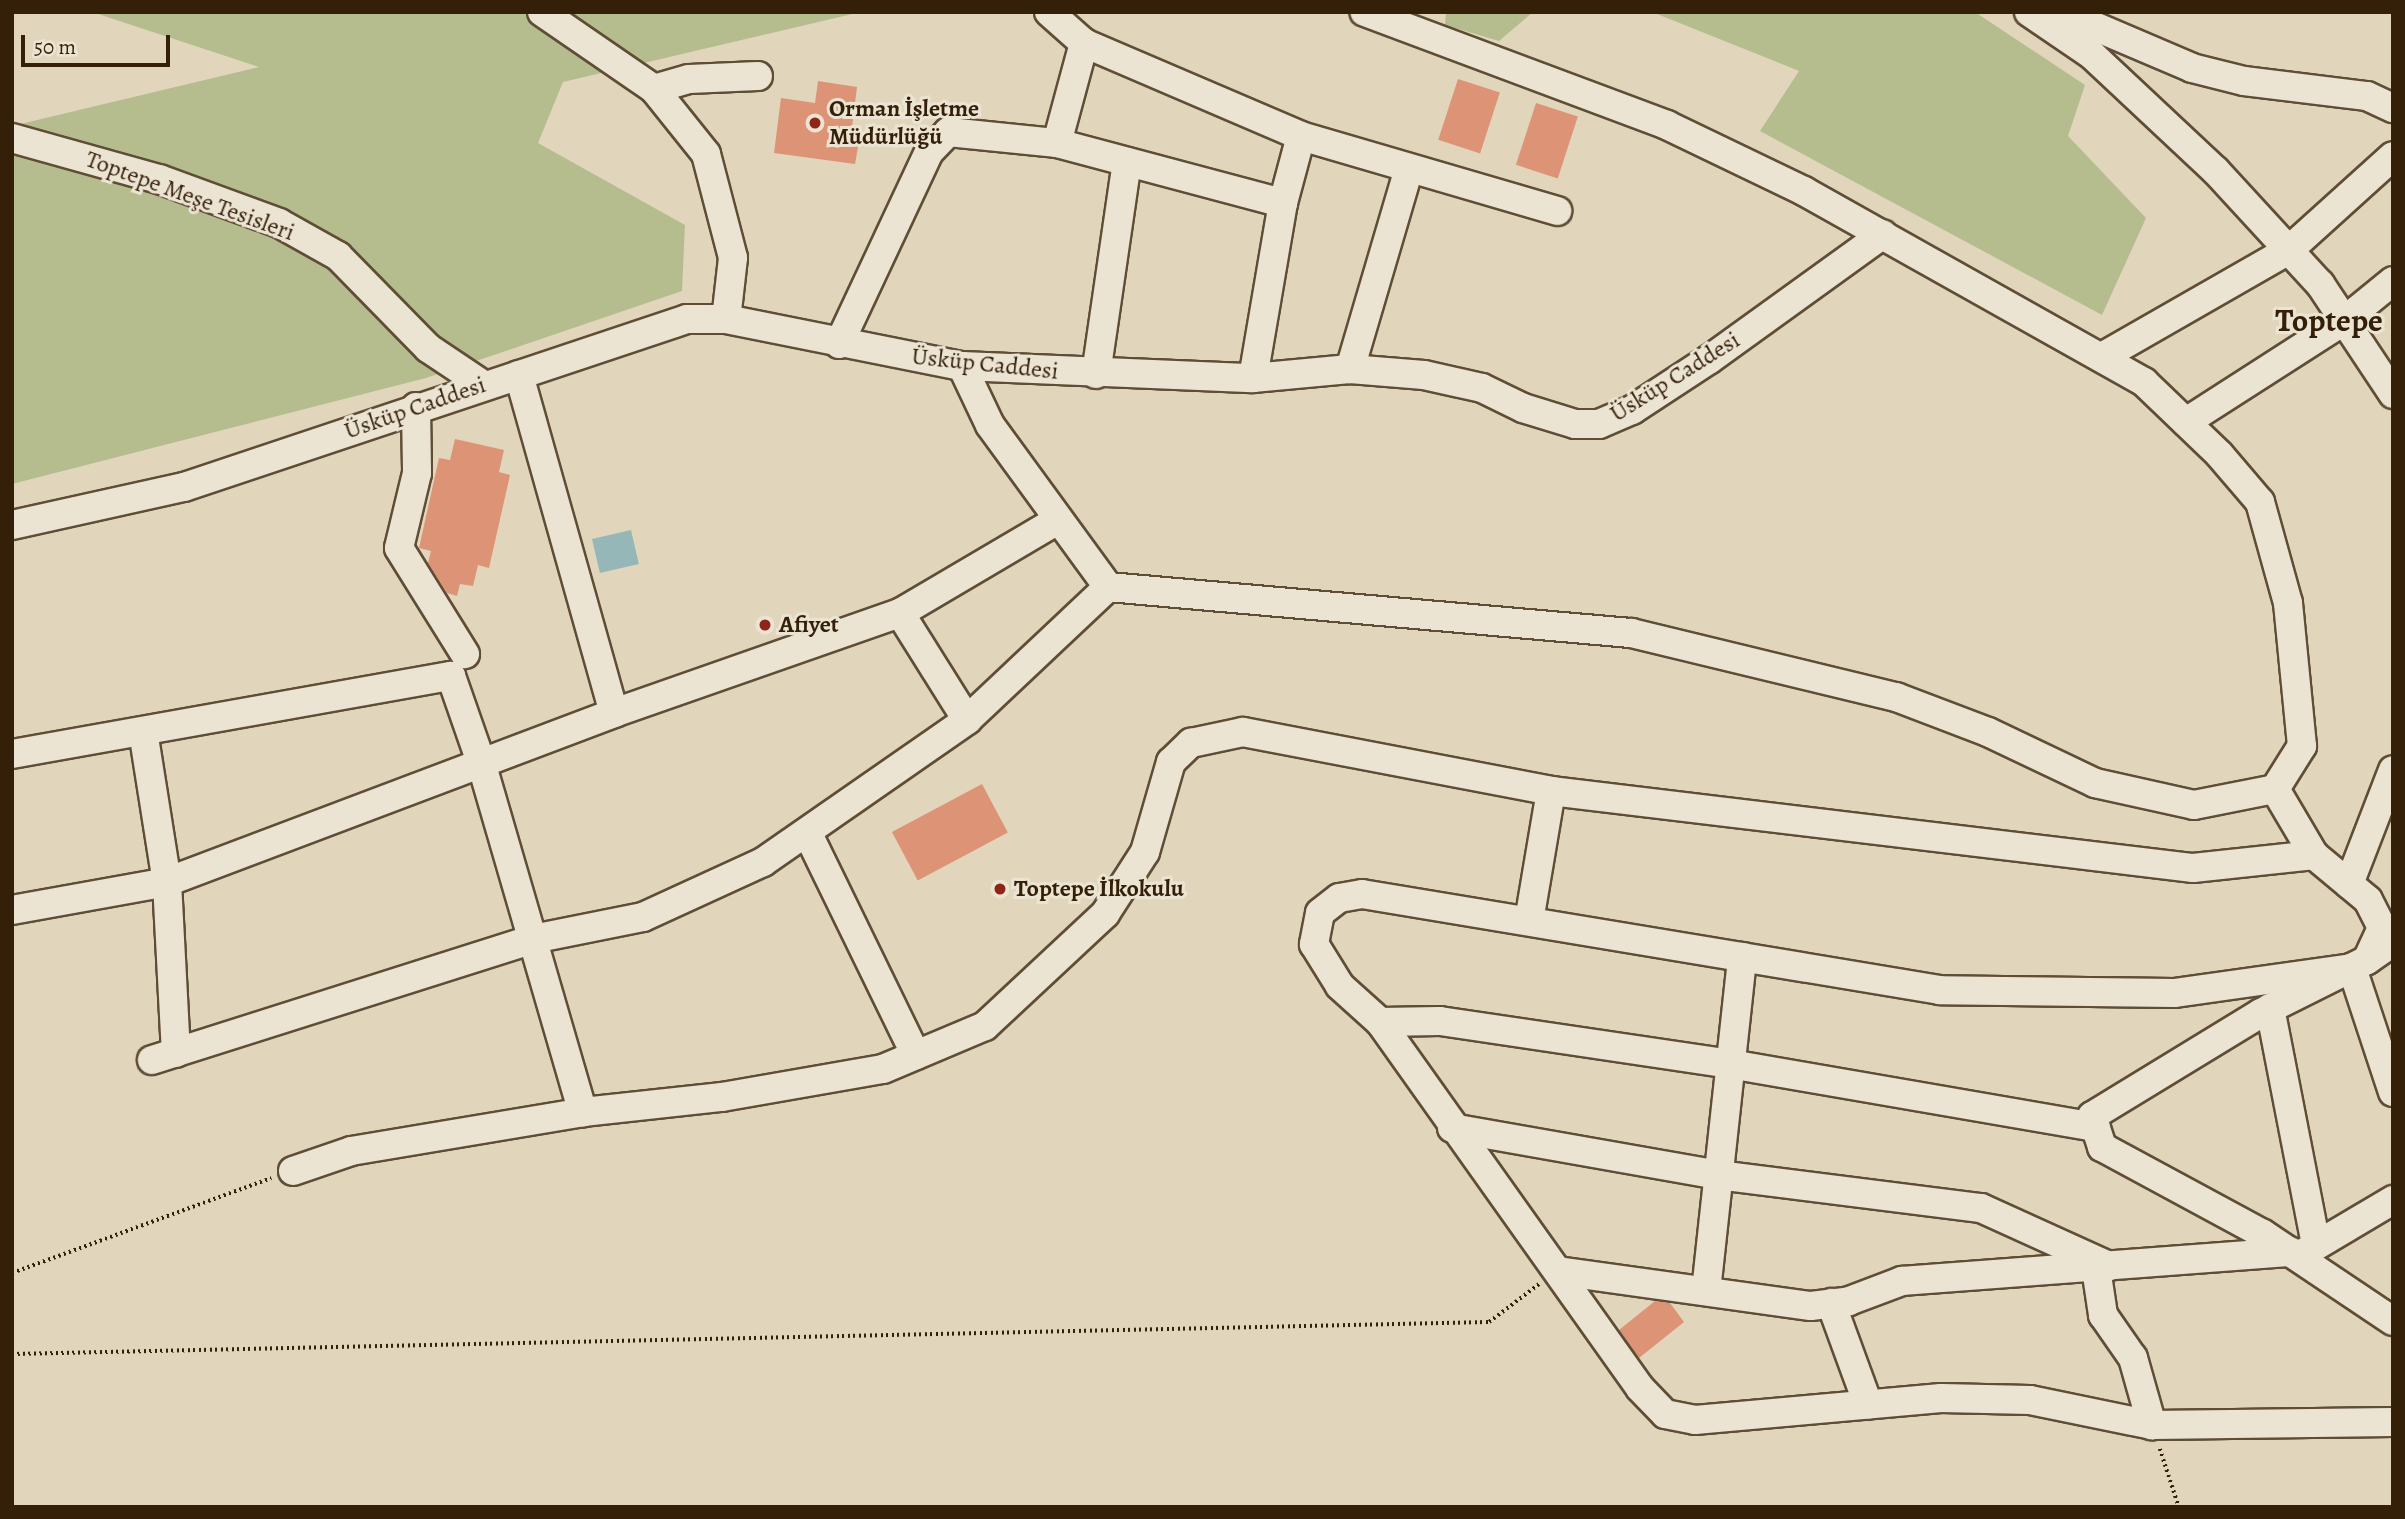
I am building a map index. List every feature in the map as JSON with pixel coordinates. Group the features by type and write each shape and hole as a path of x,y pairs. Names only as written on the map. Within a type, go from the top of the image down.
{"street":[{"path":"542,12 654,89 706,154 733,258 726,320"},
{"path":"1049,12 1084,43 1301,136 1557,211"},
{"path":"962,366 990,425 1056,520 1108,587 1631,633 1896,696 1988,732 2095,783 2194,805 2275,789 2302,746 2288,603 2260,502 2186,422 2144,382 1883,234 1667,125 1364,12"},
{"path":"2029,12 2092,55 2216,171 2289,250 2345,320 2393,394"},
{"path":"2061,12 2192,68 2244,81 2367,96 2393,108"},
{"path":"1057,143 1084,43"},
{"path":"654,89 689,79 758,76"},
{"path":"839,344 929,152 948,132 1057,143 1283,203"},
{"path":"1253,378 1283,203 1301,136"},
{"name":"Toptepe Meşe Tesisleri","path":"12,138 159,179 279,223 338,257 428,348 482,384"},
{"path":"2102,357 2289,250 2393,156"},
{"path":"1096,374 1126,162"},
{"path":"1350,369 1409,168"},
{"name":"Üsküp Caddesi","path":"12,525 184,487 482,384 519,375 687,319 726,320 962,366 1096,374 1253,378 1350,369 1424,375 1482,388 1536,412 1575,424 1599,424 1632,410 1710,359 1883,234"},
{"path":"2186,422 2345,320 2393,281"},
{"path":"519,375 614,713"},
{"path":"416,407 417,473 399,548 465,654"},
{"path":"12,910 167,882 614,713 900,613 1056,520"},
{"path":"143,731 167,882 164,1056 533,939 643,917 763,862 808,834 967,720 1108,587"},
{"path":"900,613 967,720"},
{"path":"12,754 451,676 481,762 583,1112"},
{"path":"293,1171 351,1152 583,1112 735,1095 883,1069 985,1026 1105,914 1145,852 1171,762 1191,743 1243,732 1550,791 2193,868 2314,855"},
{"path":"2349,884 2393,770"},
{"path":"2275,789 2314,855 2368,900 2382,928 2359,964 2393,1092"},
{"path":"1528,921 1550,791"},
{"path":"808,834 916,1055"},
{"path":"2359,964 2174,993 1940,990 1362,894 1339,898 1320,913 1314,944 1340,986 1380,1022 1452,1128 1558,1271 1640,1388 1665,1414 1695,1420 1941,1398 2030,1400 2152,1425 2393,1422"},
{"path":"2393,942 2359,964 2270,1008 2092,1116 2102,1147 2301,1251 2393,1321"},
{"path":"1706,1291 1742,957"},
{"path":"2270,1008 2301,1251"},
{"path":"1380,1022 1440,1021 1730,1064 2096,1127"},
{"path":"1452,1128 1718,1175 1981,1208 2104,1267"},
{"path":"1558,1271 1811,1306 1831,1303 1902,1281 2301,1251 2393,1200"},
{"path":"2104,1267 2103,1315 2133,1358 2152,1425"},
{"path":"1831,1303 1868,1404"}],"path":[{"path":"12,1273 293,1171"},
{"path":"12,1354 1489,1322 1558,1271"},
{"path":"2152,1425 2179,1507"}],"green space":[{"path":"92,12 861,12 563,82 538,143 685,225 682,291 426,378 12,484 12,126 259,67"},
{"path":"1446,12 1533,12 1499,41 1445,25"},
{"path":"1652,12 1975,12 2085,85 2068,136 2146,218 2102,315 1760,131 1799,71"}],"water":[{"path":"631,530 639,564 600,573 592,539"}],"building":[{"path":"1458,79 1500,93 1480,153 1438,140"},
{"name":"Orman İşletme Müdürlüğü","path":"818,81 857,87 850,143 858,147 855,164 774,153 781,98 815,103"},
{"path":"1536,103 1578,117 1558,178 1516,165"},
{"path":"455,439 504,450 499,472 510,475 489,568 478,565 473,586 460,584 457,596 447,593 428,563 431,551 419,548 439,458 450,460"},
{"path":"982,784 1008,833 918,880 892,832"},
{"path":"1655,1301 1670,1303 1684,1322 1639,1358 1619,1330"}],"place":[{"name":"Orman İşletme Müdürlüğü","path":"815,123"},
{"name":"Afiyet","path":"765,625"},
{"name":"Toptepe İlkokulu","path":"1000,889"}],"district":[{"name":"Toptepe","path":"2329,320"}]}
